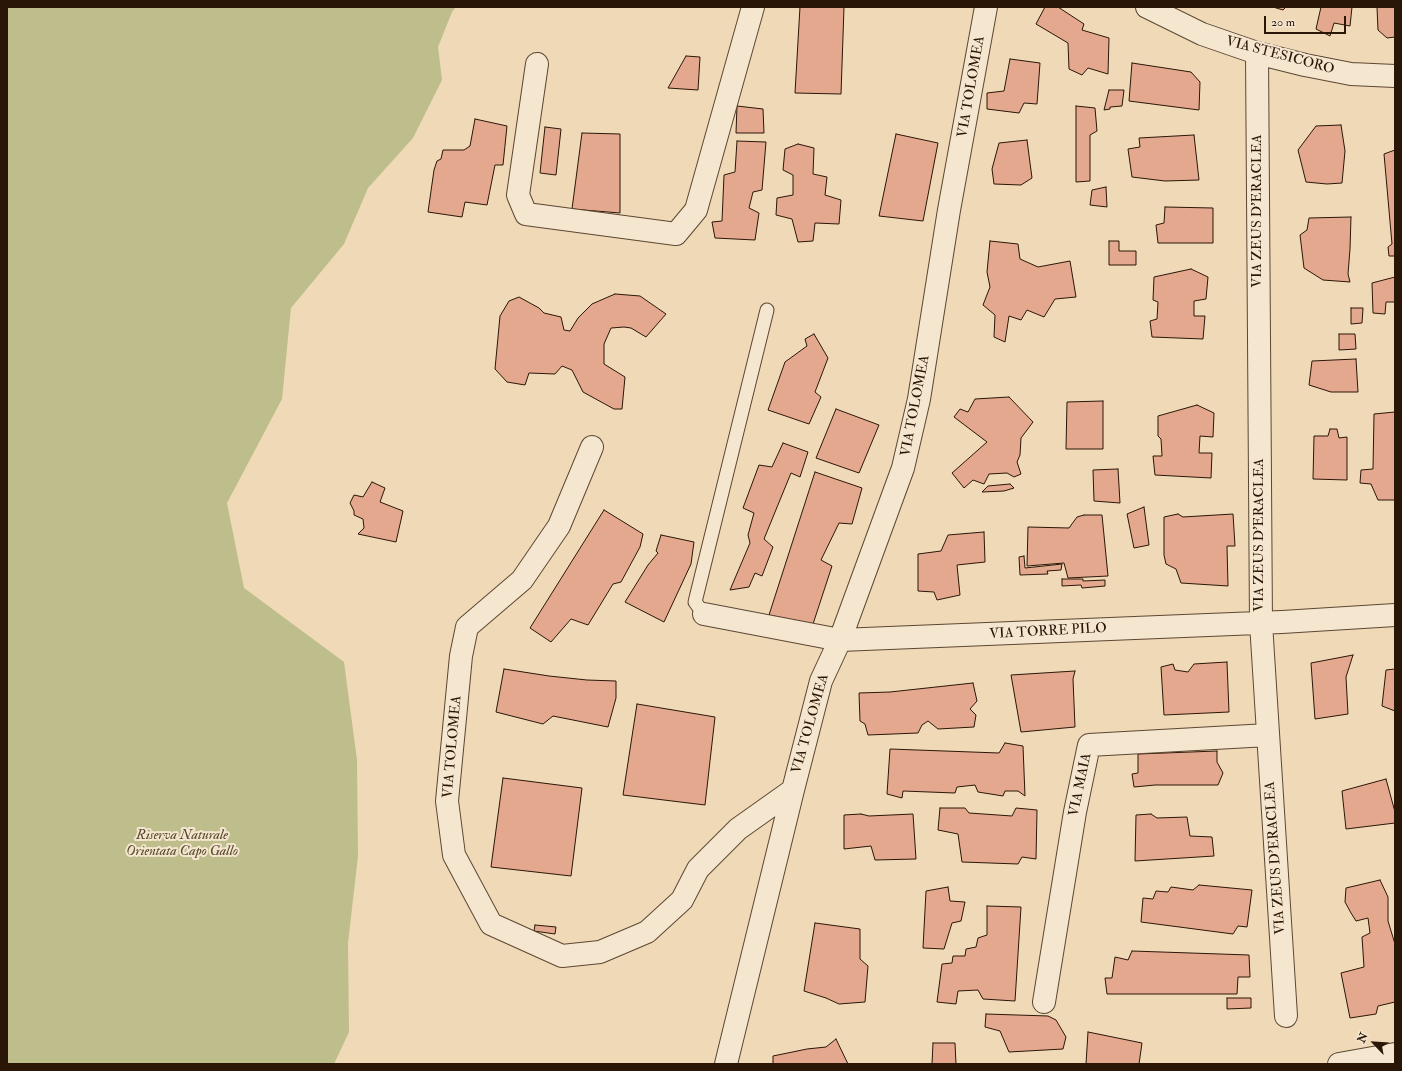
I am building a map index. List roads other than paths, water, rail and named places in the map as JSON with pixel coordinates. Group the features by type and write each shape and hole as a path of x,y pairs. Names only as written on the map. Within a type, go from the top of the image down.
{"street":[{"path":"537,64 518,195 526,214 676,234 696,210 753,7"},
{"name":"VIA TOLOMEA","path":"726,1064 821,681 840,640 903,468 917,407 949,210 986,7"},
{"name":"VIA STESICORO","path":"1147,7 1202,34 1256,53 1351,74 1395,76"},
{"name":"VIA ZEUS D'ERACLEA","path":"1256,53 1261,623 1286,1016"},
{"name":"VIA TOLOMEA","path":"592,447 559,526 522,580 468,627 461,656 447,801 454,855 491,924 562,956 600,952 647,932 682,900 698,869 738,829 793,790"},
{"name":"VIA TORRE PILO","path":"704,614 840,640 1261,623 1395,615"},
{"name":"VIA MAIA","path":"1044,1002 1074,812 1089,745 1268,735"},
{"path":"1339,1064 1395,1054"}],"lane":[{"path":"704,614 695,602 767,310"}],"park label":[{"name":"Riserva Naturale Orientata Capo Gallo","path":"182,844"}]}
